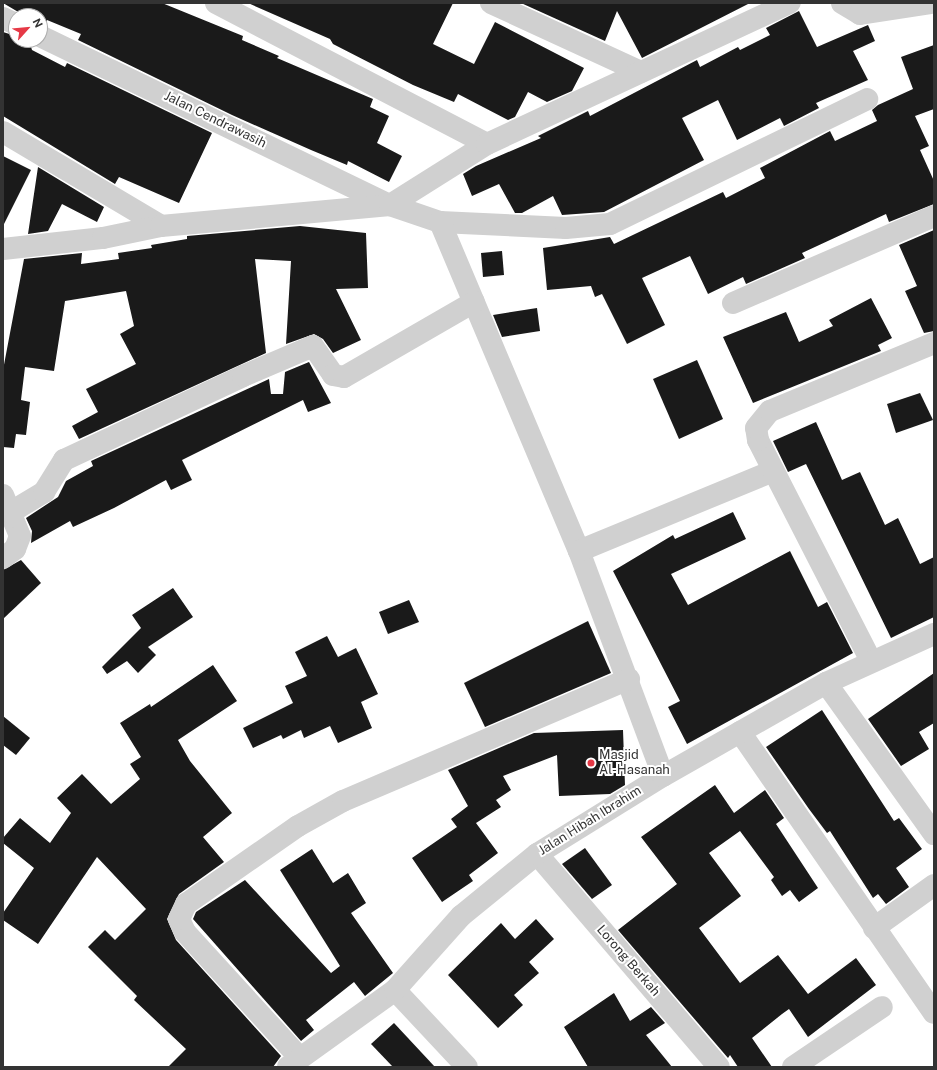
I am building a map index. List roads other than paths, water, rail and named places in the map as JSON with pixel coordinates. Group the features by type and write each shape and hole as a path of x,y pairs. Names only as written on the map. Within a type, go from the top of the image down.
{"street":[{"path":"216,3 487,144"},
{"path":"491,3 641,72"},
{"path":"3,249 104,238 161,226 390,205 487,144 790,3"},
{"path":"842,3 860,14 932,3 934,6"},
{"name":"Jalan Cendrawasih","path":"48,40 390,205 440,222 566,228 610,224 867,99"},
{"path":"3,132 161,226"},
{"path":"733,304 934,216"},
{"path":"440,222 579,551 629,679 663,776"},
{"path":"3,558 19,542 7,503 44,492 64,460 243,376 313,346 334,375 344,377 474,302"},
{"path":"871,661 773,471 756,428 770,411 934,343"},
{"path":"579,551 773,471"},
{"name":"Jalan Hibah Ibrahim","path":"293,1062 395,990 461,916 537,854 663,776 826,683 871,661 934,634"},
{"path":"293,1062 185,932 179,919 186,904 298,826 343,801 629,679"},
{"path":"826,683 934,834"},
{"path":"740,732 874,928 934,1012"},
{"name":"Lorong Berkah","path":"537,854 719,1067"},
{"path":"874,928 934,885"},
{"path":"395,990 467,1067"},
{"path":"793,1067 882,1007"}],"place":[{"name":"Masjid Al-Hasanah","path":"591,763"}]}
